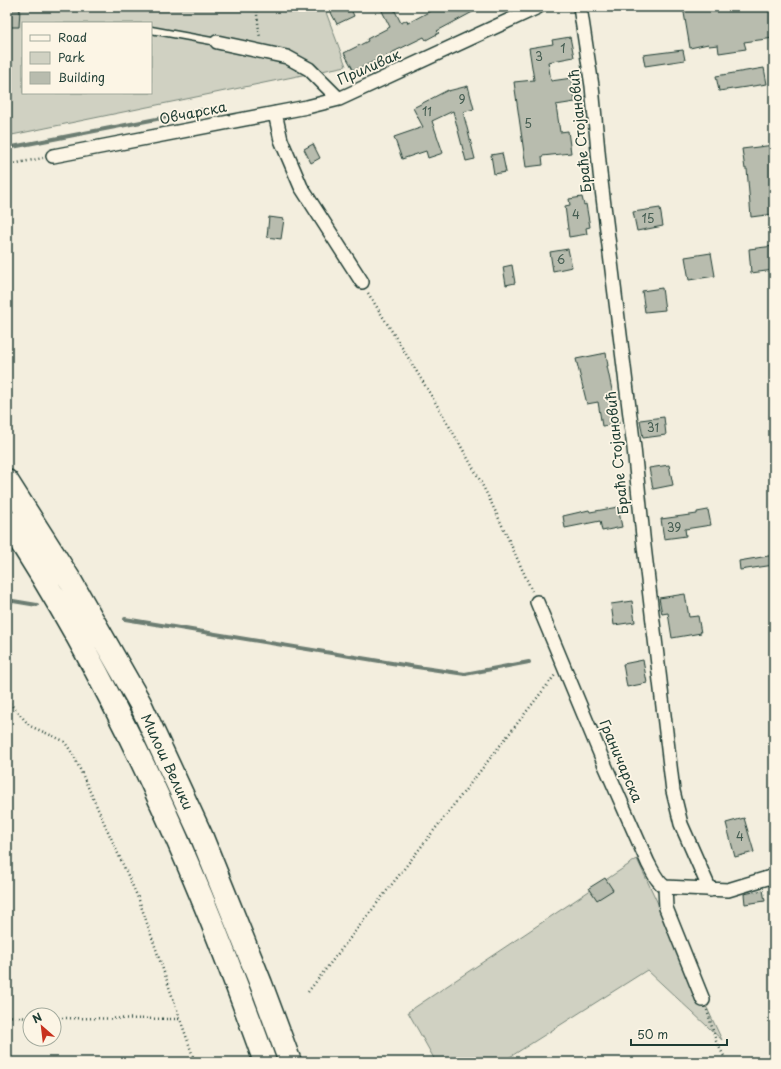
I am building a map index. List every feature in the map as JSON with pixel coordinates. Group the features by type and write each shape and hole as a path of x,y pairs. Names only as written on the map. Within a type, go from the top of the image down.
{"highway":[{"name":"Милош Велики","path":"7,481 70,580 140,702 201,835 253,963 290,1062"},
{"name":"Милош Велики","path":"7,521 50,589 119,713 180,844 240,992 265,1062"}],"street":[{"name":"Приливак","path":"217,42 287,57 309,69 339,99 538,7"},
{"name":"Браће Стојановић","path":"580,7 592,86 600,174 634,448 673,790 681,824 710,890"},
{"name":"Овчарска","path":"53,156 275,113 339,99"},
{"path":"275,113 281,140 301,187 362,282"},
{"name":"Граничарска","path":"537,602 648,864 661,885 665,887"},
{"path":"703,1000 666,908 665,887 728,890 774,876"}],"lane":[{"path":"152,30 217,42"}],"path":[{"path":"256,7 261,51"},
{"path":"7,165 53,156"},
{"path":"362,282 431,394 476,474 503,527 537,602"},
{"path":"308,992 564,664"},
{"path":"7,700 30,726 64,741 74,756 139,900 195,1062"},
{"path":"703,1000 716,1042 728,1062"},
{"path":"7,1016 22,1017"},
{"path":"62,1018 181,1019"}],"green space":[{"path":"7,7 324,7 346,66 7,136"},
{"path":"637,859 722,1040 647,970 502,1062 436,1062 408,1012"}],"building":[{"path":"328,7 350,7 354,16 337,24"},
{"path":"380,7 393,7 401,23 407,20 408,23 438,7 482,7 437,31 439,33 426,40 424,37 354,71 344,53 368,41 367,39 390,27"},
{"path":"683,7 774,7 774,38 744,42 746,49 719,53 718,45 709,46 708,44 690,48"},
{"path":"7,8 20,9 19,27 7,27"},
{"path":"570,37 574,57 548,62 551,81 572,78 575,102 556,105 560,132 568,131 571,153 542,156 543,165 526,167 514,82 534,80 529,48 553,44 552,40"},
{"path":"683,50 685,60 645,66 643,55"},
{"path":"764,68 767,84 719,91 716,76"},
{"path":"468,86 474,109 463,112 475,159 466,161 453,111 432,121 443,153 428,158 426,151 402,159 394,137 423,127 413,108 448,90"},
{"path":"313,144 320,158 311,163 304,149"},
{"path":"774,145 774,214 751,217 747,169 745,169 742,149"},
{"path":"502,153 506,172 494,174 491,155"},
{"path":"582,197 584,205 586,204 590,227 586,228 587,234 569,237 565,206 570,205 569,199"},
{"path":"660,208 663,226 637,231 633,212"},
{"path":"269,217 284,219 281,239 267,237"},
{"path":"774,246 774,270 751,273 749,249"},
{"path":"568,249 572,267 553,271 550,252"},
{"path":"711,253 715,276 689,280 685,257"},
{"path":"512,265 515,283 506,285 503,267"},
{"path":"662,288 665,310 645,312 642,291"},
{"path":"606,353 607,366 619,424 602,426 598,402 587,404 576,359"},
{"path":"664,417 666,435 643,438 640,420"},
{"path":"669,465 673,485 653,489 649,468"},
{"path":"618,507 622,527 602,531 600,521 565,528 563,516 589,510 590,512"},
{"path":"708,510 711,525 685,529 686,536 664,539 661,519 697,514 697,512"},
{"path":"774,555 774,565 740,570 739,561"},
{"path":"685,594 689,617 698,616 701,633 672,638 668,613 662,614 659,598"},
{"path":"632,601 635,622 614,625 611,604"},
{"path":"643,660 647,683 627,687 623,664"},
{"path":"744,818 754,852 735,857 726,823"},
{"path":"605,878 613,890 597,900 589,888"},
{"path":"763,890 765,901 745,904 744,894"}],"waterway":[{"path":"7,148 203,110"},
{"path":"7,600 37,605"},
{"path":"125,619 465,674 529,662"}]}
